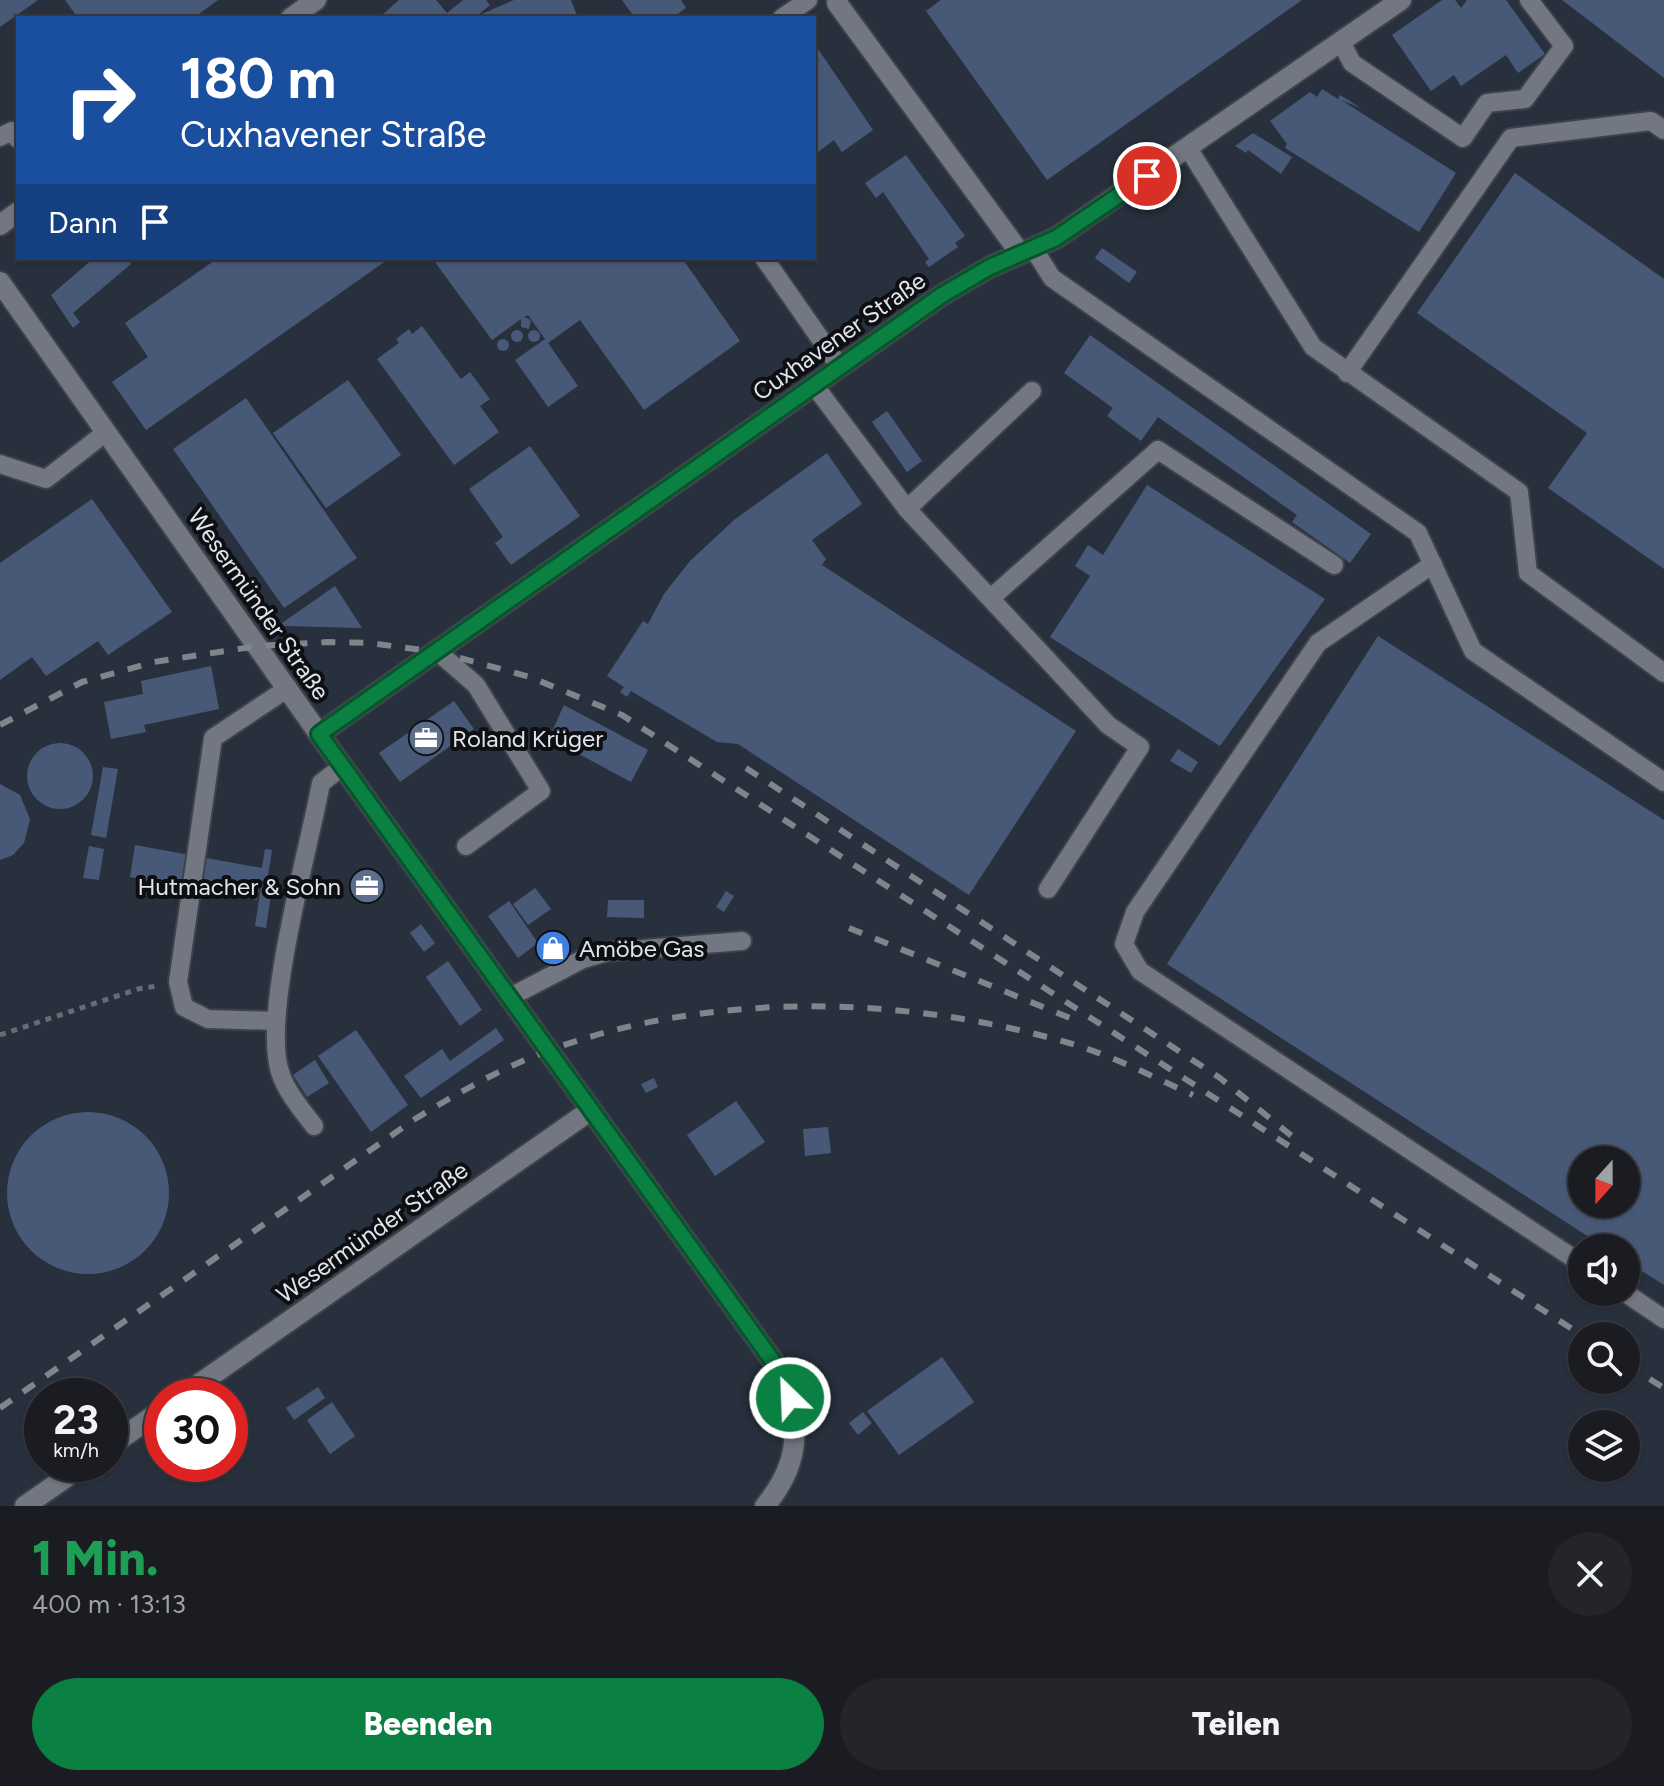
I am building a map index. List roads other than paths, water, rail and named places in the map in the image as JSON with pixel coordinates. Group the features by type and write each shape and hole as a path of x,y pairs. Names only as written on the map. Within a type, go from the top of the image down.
{"street":[{"path":"294,16 316,0"},
{"name":"Cuxhavener Straße","path":"319,734 942,295 1056,238 1401,0"},
{"path":"837,3 1027,251"},
{"name":"Wesermünder Straße","path":"0,282 342,767 783,1375 797,1422 793,1453 782,1485 765,1506"},
{"name":"Wesermünder Straße","path":"208,1378 591,1110"},
{"path":"25,1506 59,1482"}],"lane":[{"path":"785,16 808,0"},
{"path":"1341,42 1352,63 1463,138 1487,103 1525,99 1564,46 1529,0"},
{"path":"1347,373 1511,138 1651,121 1664,130"},
{"path":"0,137 12,131 16,136"},
{"path":"1188,148 1313,347 1519,492 1528,573 1664,673"},
{"path":"1027,251 1052,278 1418,533 1473,651 1664,782"},
{"path":"765,260 840,367"},
{"path":"814,385 907,509 1108,725 1140,747 1048,889"},
{"path":"907,509 1032,391"},
{"path":"0,464 46,479 105,433"},
{"path":"992,597 1158,450 1334,565"},
{"path":"1433,564 1318,643 1135,912 1124,944 1140,971 1568,1255"},
{"path":"438,652 476,685 541,791 466,846"},
{"path":"276,1021 208,1019 184,1007 178,982 213,738 288,688"},
{"path":"314,1126 291,1096 280,1073 276,1021 321,783 342,767"},
{"path":"510,997 583,959 607,952 742,941"},
{"path":"1640,1303 1664,1319"}],"railway":[{"path":"0,725 82,682 154,662 258,646 369,643 438,652 530,677 622,715 1568,1326"},
{"path":"746,768 1220,1078 1293,1137"},
{"path":"849,928 1075,1020"},
{"path":"0,1408 415,1119 514,1065 611,1031 738,1009 803,1006 933,1014 996,1025 1075,1045 1127,1064 1193,1095"},
{"path":"1640,1373 1664,1388"}],"place":[{"name":"Roland Krüger","path":"426,738"},
{"name":"Hutmacher & Sohn","path":"367,886"},
{"name":"Amöbe Gas","path":"553,948"}]}
